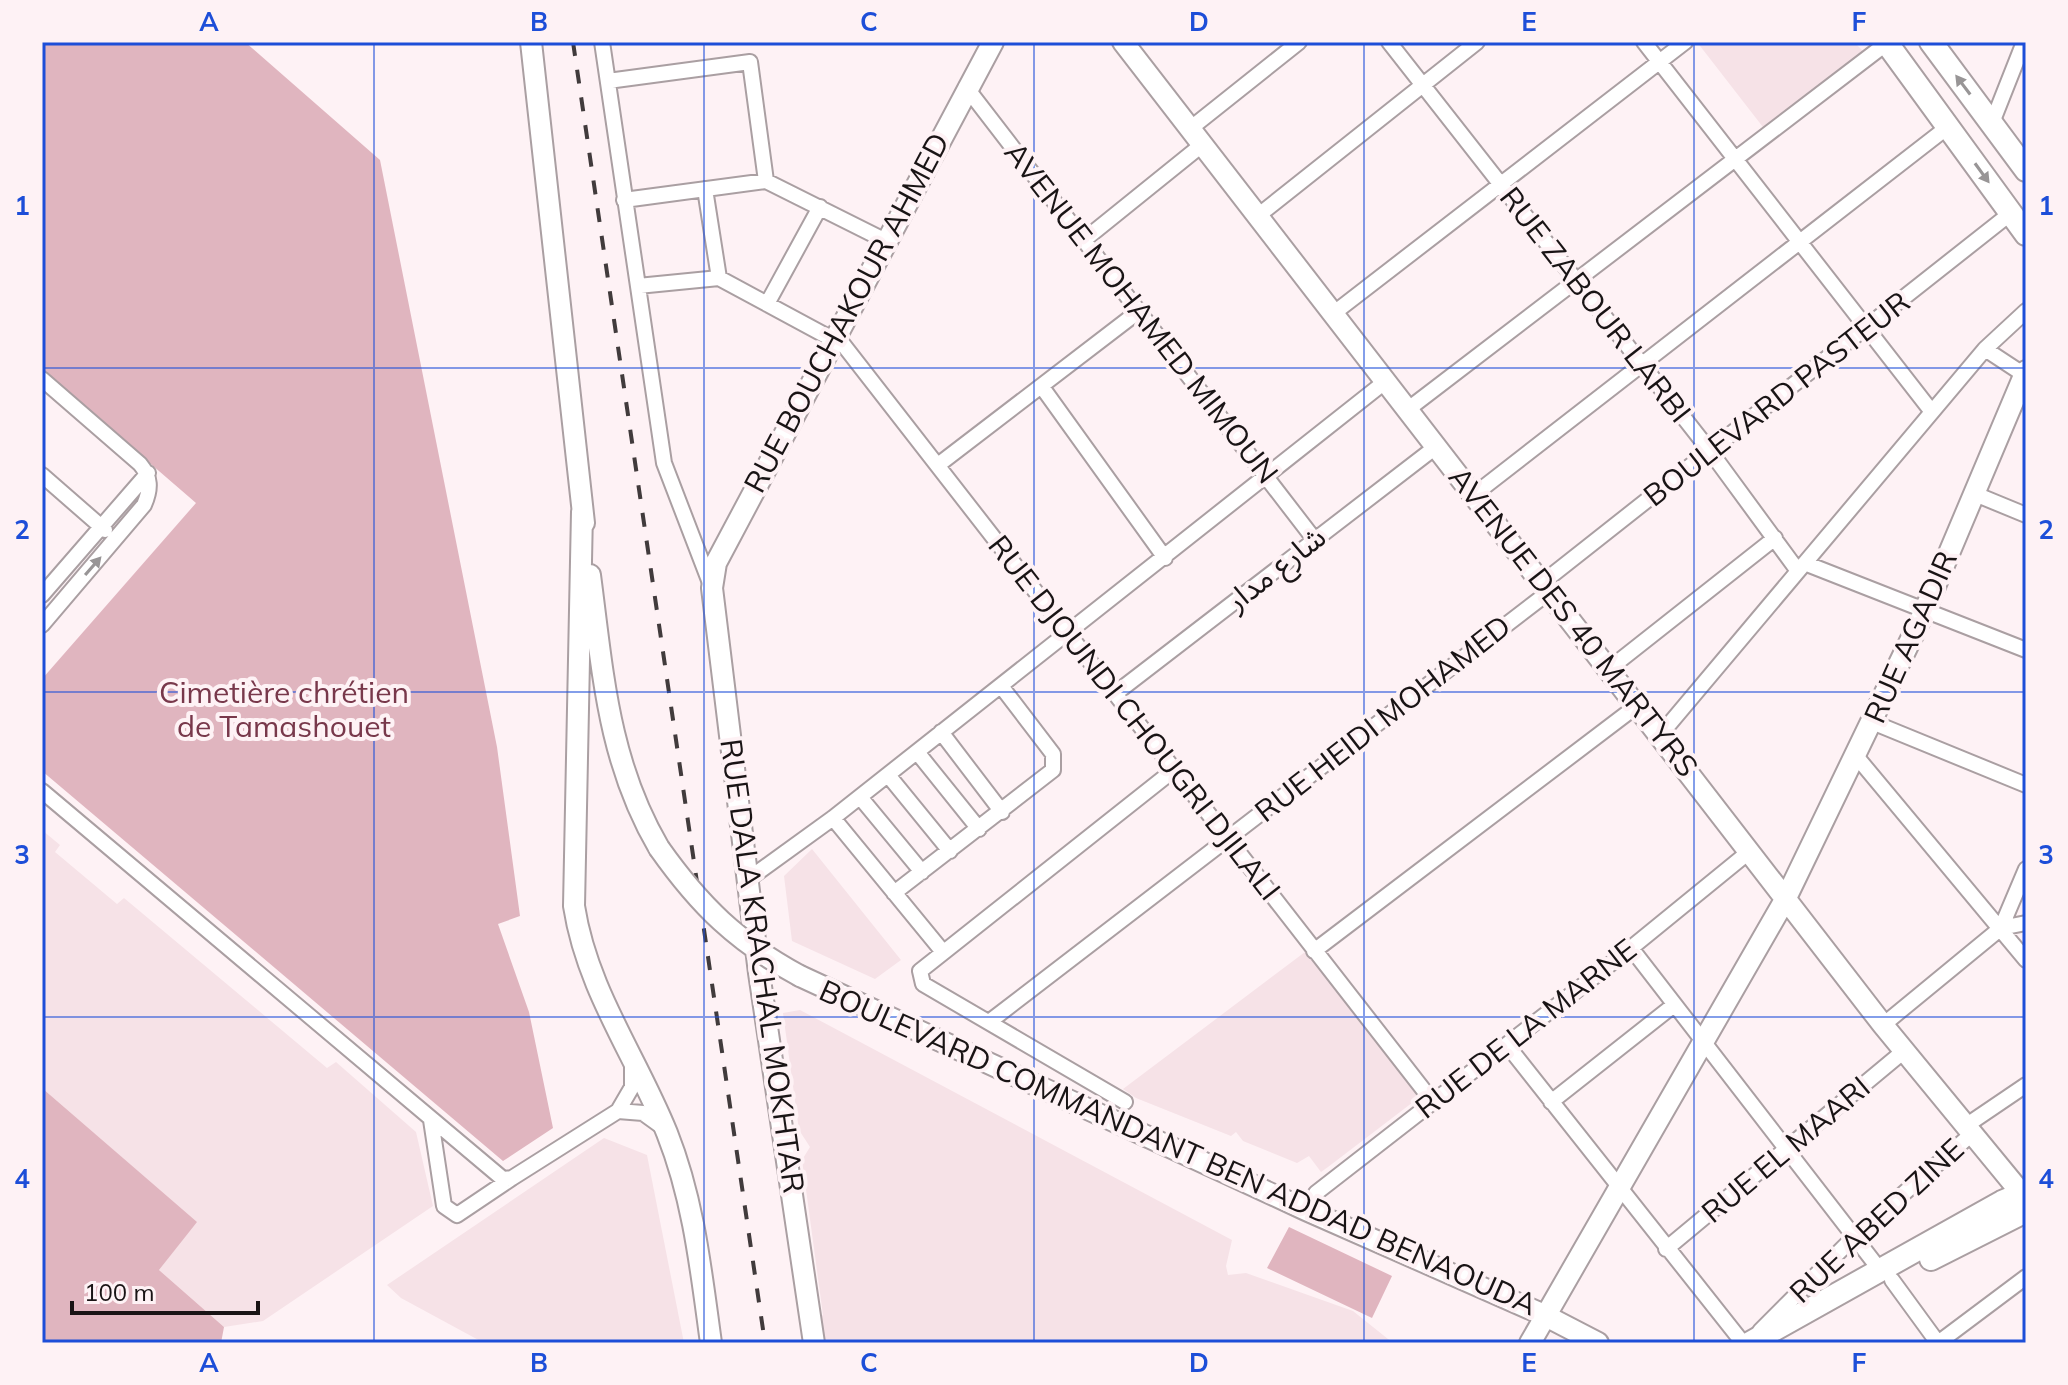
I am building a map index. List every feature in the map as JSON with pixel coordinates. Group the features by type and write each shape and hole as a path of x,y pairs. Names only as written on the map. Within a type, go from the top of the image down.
{"main road":[{"path":"1887,42 2026,234"},
{"path":"1931,42 2026,170"},
{"path":"1747,1343 1886,1275 2025,1199"},
{"path":"1780,1343 1886,1275"}],"street":[{"path":"531,42 582,512 574,906 580,945 665,1129 692,1206 711,1343"},
{"path":"602,42 664,463 712,588"},
{"name":"RUE BOUCHAKOUR AHMED","path":"712,588 716,563 966,87 993,42"},
{"name":"AVENUE DES 40 MARTYRS","path":"1123,42 1883,1025 2025,1199"},
{"path":"1084,240 1299,42"},
{"name":"RUE ZABOUR LARBI","path":"1389,42 1775,538 1802,567"},
{"path":"1259,215 1477,42"},
{"path":"1644,42 1932,412"},
{"path":"1334,313 1685,42"},
{"path":"1875,42 1887,42"},
{"path":"1407,410 1887,42"},
{"path":"1992,123 2024,42"},
{"path":"608,81 750,62 766,181"},
{"name":"AVENUE MOHAMED MIMOUN","path":"966,87 1314,539"},
{"path":"1475,494 1949,126"},
{"path":"624,200 766,181 886,241"},
{"path":"705,189 719,278"},
{"path":"767,304 820,207"},
{"name":"BOULEVARD PASTEUR","path":"1545,588 1710,451 2011,213"},
{"path":"638,286 719,278 834,336"},
{"path":"938,465 1139,311"},
{"path":"1661,734 1985,349 2026,311"},
{"name":"RUE DJOUNDI CHOUGRI DJILALI","path":"834,336 1070,633 1433,1102"},
{"path":"1985,349 2025,375"},
{"name":"RUE AGADIR","path":"1530,1343 1700,1041 1786,898 1925,610 2025,375"},
{"path":"42,379 148,473 150,486 144,505 44,619"},
{"path":"750,878 833,818 1070,633 1386,381"},
{"path":"1042,387 1165,558"},
{"name":"شارع مدار","path":"1116,693 1437,446"},
{"path":"42,595 148,473"},
{"path":"42,475 116,539"},
{"path":"1975,494 2026,515"},
{"name":"BOULEVARD COMMANDANT BEN ADDAD BENAOUDA","path":"582,512 616,751 636,808 685,884 731,933 800,976 1306,1210 1544,1315 1598,1343"},
{"path":"1609,669 1775,538"},
{"path":"1802,567 1925,610 2026,650"},
{"name":"RUE DALA KRACHAL MOKHTAR","path":"712,588 750,878 759,973 814,1343"},
{"name":"RUE HEIDI MOHAMED","path":"989,1022 1545,588"},
{"path":"894,893 1050,775 1055,765 1053,754 1001,686"},
{"path":"1314,951 1638,705"},
{"path":"1872,722 2026,785"},
{"path":"941,732 1002,812"},
{"path":"917,752 979,829"},
{"path":"1856,756 2026,960"},
{"path":"1125,1102 923,984 920,971 1175,769"},
{"path":"888,775 950,851"},
{"path":"42,791 495,1175 503,1179 512,1178"},
{"path":"860,797 922,872"},
{"path":"833,818 943,952"},
{"name":"RUE DE LA MARNE","path":"1306,1210 1316,1193 1631,948 1750,851"},
{"path":"1883,1025 2001,928 2026,869"},
{"path":"2001,928 2026,923"},
{"path":"1631,948 1700,1041 1856,1235 1938,1343 2026,1277"},
{"path":"1551,1102 1674,1005"},
{"path":"1507,1045 1617,1189 1747,1343"},
{"name":"RUE EL MAARI","path":"1666,1249 1789,1150 1904,1051"},
{"path":"431,1120 444,1206 450,1214 457,1215 618,1111 632,1087 632,1063"},
{"name":"RUE ABED ZINE","path":"1747,1343 1856,1235 1970,1129 2026,1085"},
{"path":"618,1111 643,1113 665,1129"}],"shaded area":[{"path":"1697,42 1854,42 1864,52 1766,131"},
{"path":"42,830 60,845 55,852 117,904 124,898 327,1068 336,1062 416,1132 433,1206 263,1321 224,1327 159,1270 196,1222 42,1088"},
{"path":"812,849 901,960 875,979 792,941 784,876"},
{"path":"1305,952 1421,1096 1328,1167 1321,1172 1309,1156 1297,1163 1243,1141 1236,1132 1231,1136 1136,1098 1123,1089"},
{"path":"800,1010 1232,1240 1226,1266 1228,1275 1246,1273 1353,1311 1393,1343 823,1343 819,1317 823,1315 802,1160 810,1147 799,1130 783,1013"},
{"path":"604,1138 647,1155 684,1343 484,1343 401,1298 387,1285"}],"green space":[{"name":"Cimetière chrétien de Tamashouet","path":"42,42 245,42 380,160 497,747 520,916 498,924 529,1012 553,1128 503,1161 42,771 42,679 196,503 42,370"},
{"path":"42,1088 197,1222 159,1270 224,1327 221,1343 42,1343"},
{"path":"1289,1227 1392,1276 1372,1318 1267,1268"}],"railway":[{"path":"573,42 765,1343"}]}
